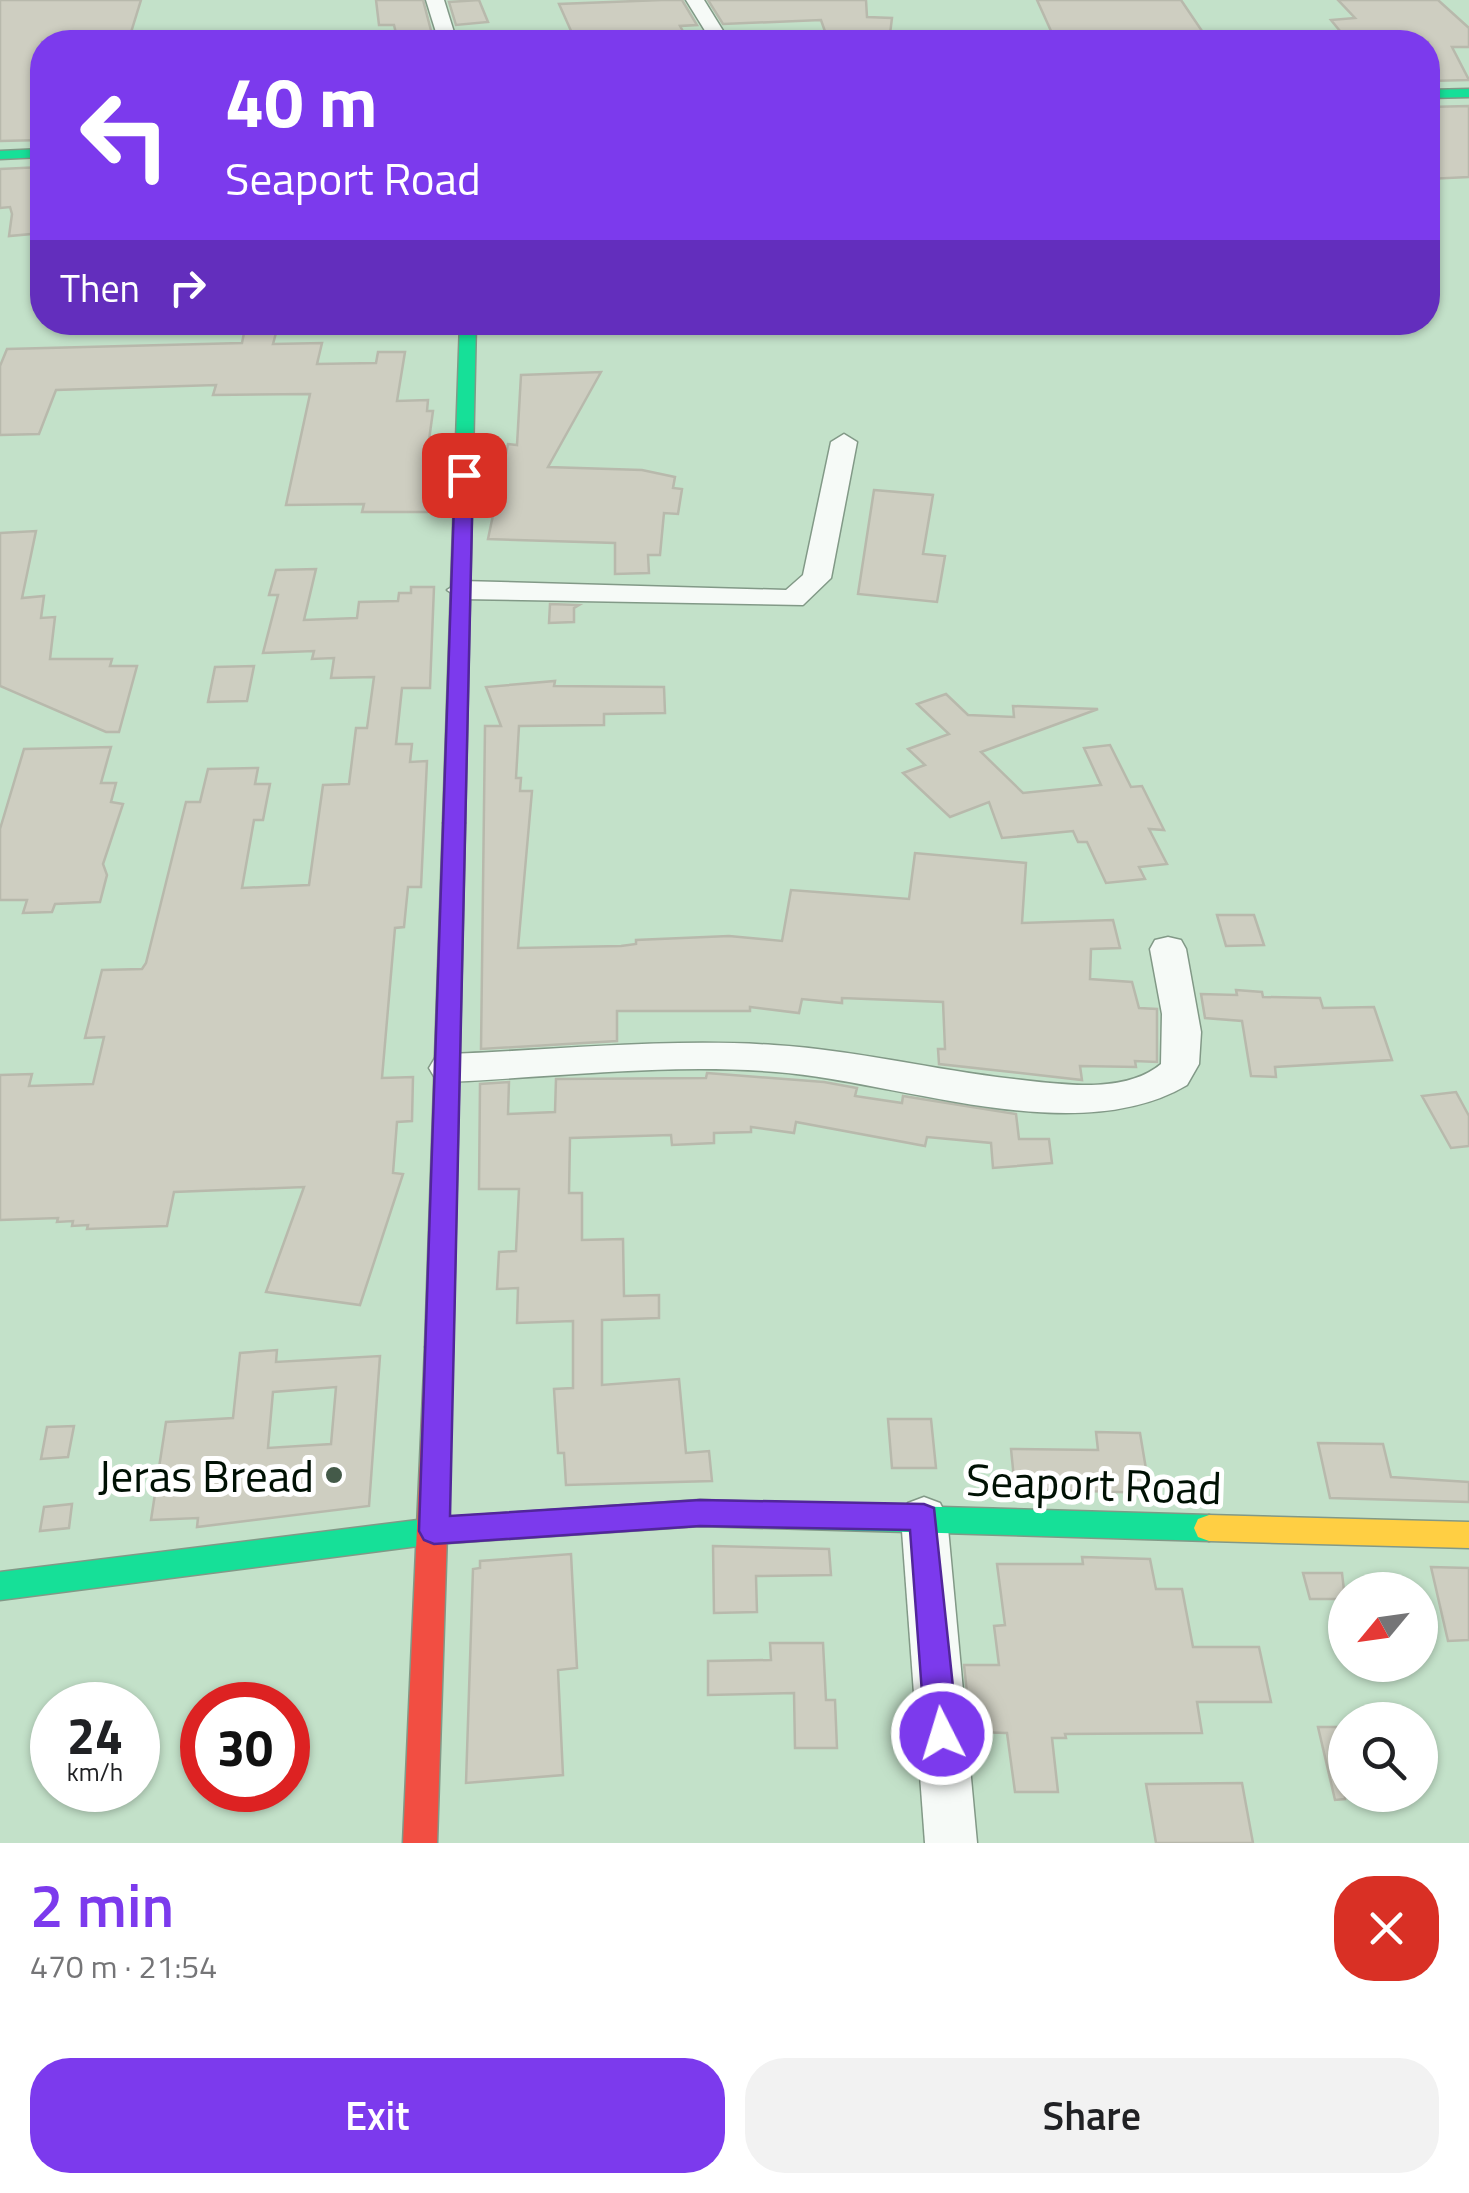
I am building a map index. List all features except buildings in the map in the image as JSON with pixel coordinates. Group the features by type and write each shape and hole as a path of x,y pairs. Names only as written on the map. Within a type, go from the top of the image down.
{"main road":[{"path":"1440,93 1469,92"},
{"path":"0,155 30,154"},
{"path":"420,1843 434,1531 468,335"},
{"name":"Seaport Road","path":"0,1586 434,1531 700,1513 1469,1535"}],"street":[{"path":"435,0 444,30"},
{"path":"695,0 714,30"},
{"path":"461,590 792,599 817,578 844,442"},
{"path":"448,1068 780,1058 1064,1098 1138,1096 1174,1076 1182,1061 1182,1030 1168,950"},
{"path":"924,1517 951,1843"}],"traffic: fast":[{"path":"1440,94 1469,93"},
{"path":"0,155 30,154"},
{"path":"454,823 468,335"},
{"path":"0,1586 434,1531 700,1513 1209,1528"}],"traffic: slow":[{"path":"439,1347 454,823"},
{"path":"1209,1528 1469,1535"}],"traffic: jam":[{"path":"420,1843 439,1347"}],"place":[{"name":"Jeras Bread","path":"334,1475"}],"route":[{"path":"464,475 434,1531 700,1513 924,1517 942,1734"}]}
